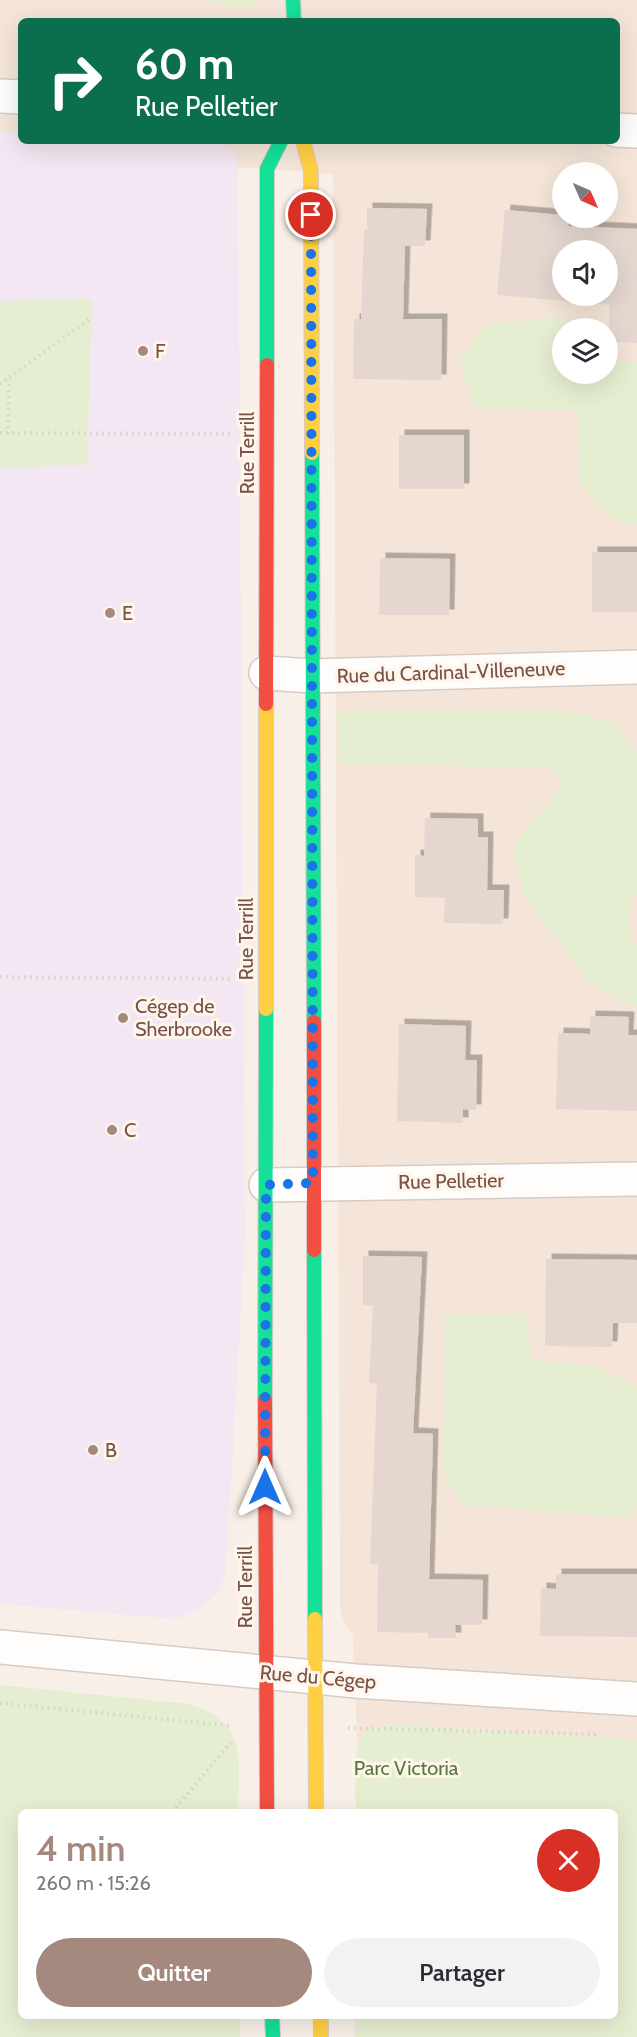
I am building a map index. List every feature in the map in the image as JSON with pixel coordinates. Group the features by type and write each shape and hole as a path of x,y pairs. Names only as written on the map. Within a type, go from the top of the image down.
{"street":[{"path":"293,0 294,18"},
{"path":"0,96 18,97"},
{"path":"620,130 637,131"},
{"name":"Rue Terrill","path":"267,1809 265,1672 267,169 280,144"},
{"path":"304,144 311,171 316,1809"},
{"name":"Rue du Cardinal-Villeneuve","path":"266,673 312,676 637,667"},
{"name":"Rue Pelletier","path":"266,1185 637,1179"},
{"name":"Rue du Cégep","path":"0,1647 315,1677 624,1698"},
{"path":"272,2019 273,2037"},
{"path":"321,2019 321,2037"}],"path":[{"path":"0,384 91,318"},
{"path":"8,434 9,378"},
{"path":"0,433 232,434"},
{"path":"0,977 237,979"},
{"path":"315,1727 595,1734 624,1698"},
{"path":"0,1703 244,1727"},
{"path":"175,1809 237,1735"}],"shaded area":[{"path":"0,0 637,0 637,1740 394,1724 377,1726 364,1733 357,1746 353,1635 346,1627 340,1611 333,174 238,167 233,151 222,144 620,144 620,18 18,18 18,133 0,132"},
{"name":"Cégep de Sherbrooke","path":"0,132 18,133 18,144 222,144 233,151 238,167 245,1239 226,1572 219,1591 200,1609 176,1619 0,1604"}],"green space":[{"path":"207,0 254,0 254,9 222,6"},
{"path":"92,299 87,465 0,468 0,301"},
{"path":"554,317 556,318 552,318 552,384 618,384 618,361 637,362 637,524 617,522 580,484 578,410 475,408 459,363 485,325"},
{"path":"338,711 568,711 615,723 637,755 637,893 629,904 631,941 637,947 637,1006 591,985 525,896 513,858 518,840 564,783 552,768 338,764"},
{"path":"445,1313 525,1314 533,1360 595,1366 637,1387 637,1508 632,1518 463,1505 444,1475"},
{"path":"0,1685 189,1704 209,1712 222,1721 236,1745 239,1760 238,1809 18,1809 18,2019 240,2019 240,2037 0,2037"},
{"name":"Parc Victoria","path":"394,1724 637,1740 637,2037 355,2037 355,2019 618,2019 618,1809 356,1809 357,1749 364,1734 378,1726"}],"building":[{"path":"367,208 427,209 425,246 405,246 403,319 442,319 441,380 353,379 354,319 361,319 364,230 367,230"},
{"path":"505,210 552,214 552,228 637,229 637,343 618,342 618,318 609,318 610,306 618,306 618,240 552,240 552,300 497,295"},
{"path":"399,435 464,435 464,489 399,489"},
{"path":"592,552 637,552 637,612 592,612"},
{"path":"380,558 450,559 449,615 379,615"},
{"path":"425,818 478,819 478,837 488,837 487,890 504,890 503,924 444,923 445,898 415,897 415,855 424,856"},
{"path":"590,1016 629,1017 628,1035 637,1035 637,1111 556,1109 558,1033 590,1034"},
{"path":"399,1024 466,1026 465,1060 477,1060 476,1110 463,1109 463,1123 397,1121"},
{"path":"363,1256 422,1257 413,1433 433,1434 429,1579 483,1580 482,1625 455,1625 456,1638 428,1638 428,1633 377,1632 378,1564 370,1564 377,1384 369,1383 373,1305 363,1305"},
{"path":"546,1259 637,1260 637,1323 613,1323 612,1347 545,1346"},
{"path":"556,1574 637,1574 637,1637 540,1636 541,1588 556,1589"}],"traffic: fast":[{"path":"293,0 294,18"},
{"path":"267,365 267,169 280,144"},
{"path":"312,453 314,1022"},
{"path":"265,1400 266,1009"},
{"path":"314,1250 315,1619"},
{"path":"272,2019 273,2037"}],"traffic: slow":[{"path":"304,144 311,171 312,453"},
{"path":"266,704 266,1009"},
{"path":"315,1619 316,1809"},
{"path":"321,2019 321,2037"}],"traffic: jam":[{"path":"266,704 267,365"},
{"path":"314,1022 314,1250"},
{"path":"265,1400 267,1809"}],"place":[{"name":"F","path":"143,351"},
{"name":"E","path":"110,613"},
{"name":"Cégep de Sherbrooke","path":"123,1018"},
{"name":"C","path":"112,1130"},
{"name":"B","path":"93,1450"}],"route":[{"path":"265,1487 266,1185 313,1183 311,215"}]}
